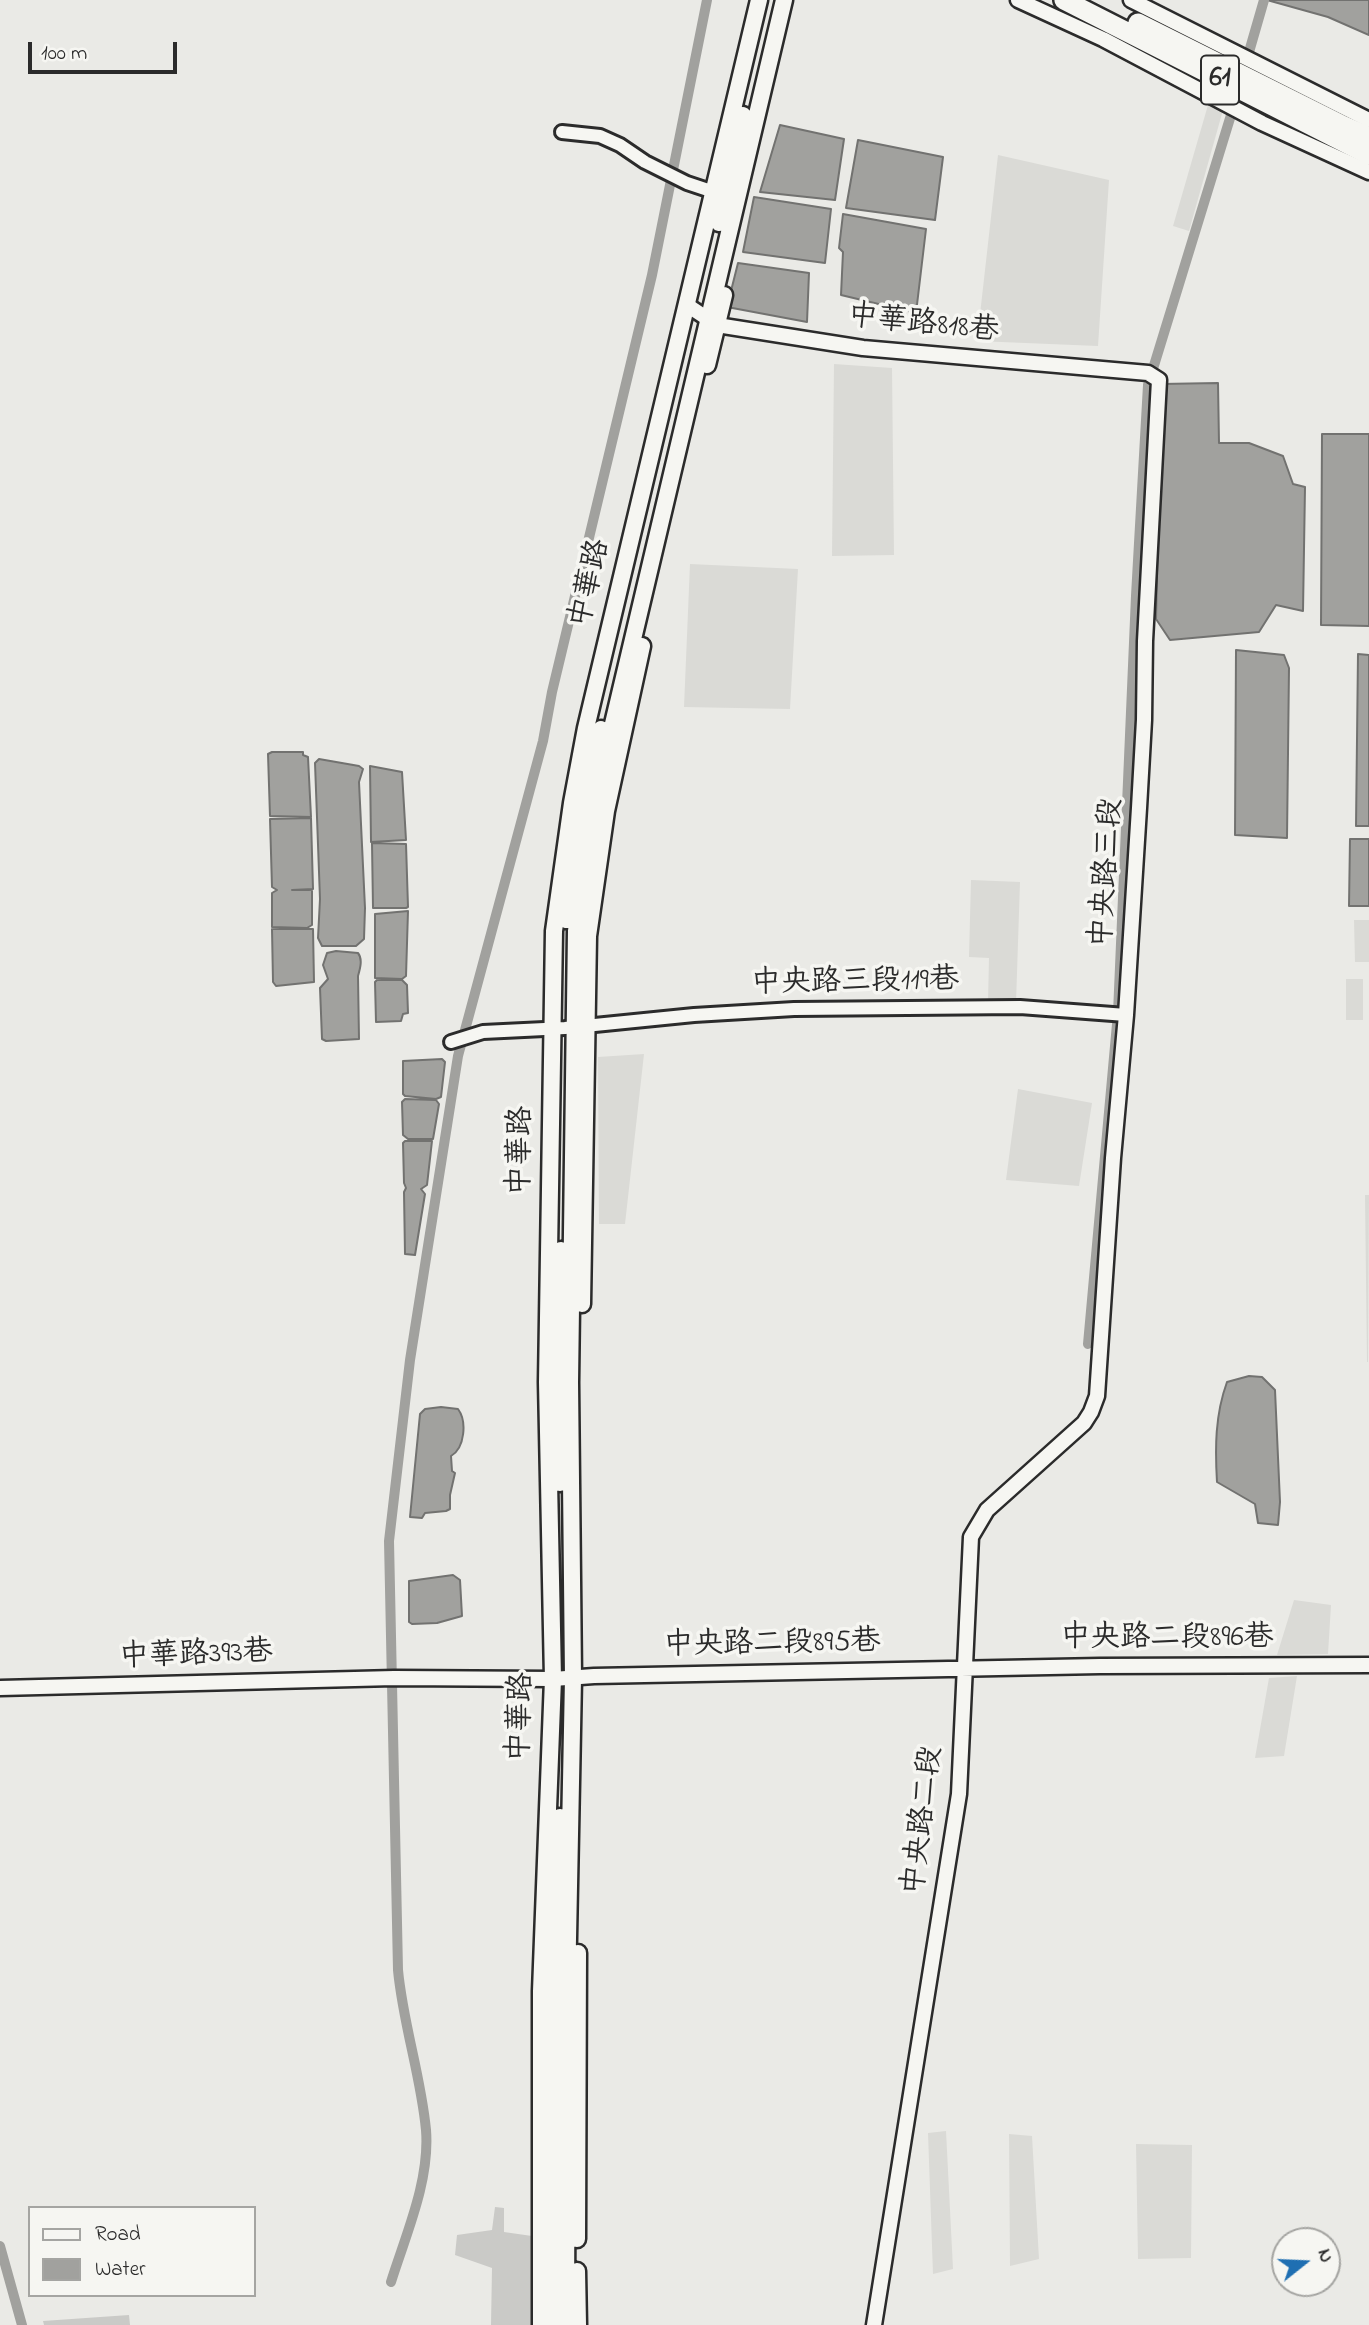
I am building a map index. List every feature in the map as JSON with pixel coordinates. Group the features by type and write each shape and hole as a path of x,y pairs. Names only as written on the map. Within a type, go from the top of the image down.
{"highway":[{"name":"61","path":"1093,0 1369,137"},
{"name":"61","path":"1068,2 1369,155"}],"main road":[{"name":"中華路","path":"703,315 714,192 759,0"},
{"name":"中華路","path":"578,2325 568,1678 547,1382 569,1027 587,936 606,811 662,554 703,315 770,0"},
{"name":"中華路","path":"703,315 784,0"},
{"name":"中華路","path":"552,2325 553,1990 581,1396 569,1027 554,931 572,803 586,728 791,0"},
{"name":"中華路","path":"541,2325 541,1991 568,1678"},
{"name":"中華路","path":"566,2325 568,1678"}],"street":[{"path":"1018,0 1103,39 1262,123 1369,172"},
{"path":"1131,0 1369,120"},
{"path":"562,132 600,136 687,183 714,192"},
{"name":"中華路818巷","path":"703,315 863,348 1148,373 1159,380"},
{"name":"中央路三段","path":"1099,1370 1126,1016 1144,720 1145,640 1159,380"},
{"name":"中央路三段119巷","path":"451,1042 483,1032 794,1009 1020,1007 1126,1016"},
{"name":"中央路二段","path":"874,2325 959,1794 971,1537 987,1510 1084,1423 1097,1396 1099,1370"},
{"name":"中央路二段896巷","path":"966,1669 1369,1665"},
{"name":"中央路二段895巷","path":"568,1678 594,1675 966,1669"},
{"name":"中華路393巷","path":"0,1688 398,1678 568,1678"}],"shaded area":[{"path":"1208,105 1223,110 1189,231 1173,226"},
{"path":"998,155 1109,180 1098,346 977,341"},
{"path":"834,364 892,368 894,555 832,556"},
{"path":"690,564 798,569 790,709 684,707"},
{"path":"971,880 1020,882 1016,1003 988,1002 989,958 969,957"},
{"path":"1354,920 1369,920 1369,962 1355,962"},
{"path":"1346,979 1363,979 1363,1020 1346,1020"},
{"path":"644,1054 625,1224 599,1224 598,1057"},
{"path":"1018,1089 1092,1103 1079,1186 1006,1180"},
{"path":"1365,1195 1369,1195 1368,1362 1367,1362"},
{"path":"1294,1600 1331,1605 1328,1654 1277,1655"},
{"path":"1297,1676 1284,1756 1255,1758 1269,1678"},
{"path":"946,2131 953,2269 933,2274 928,2133"},
{"path":"1009,2134 1032,2136 1039,2259 1010,2266"},
{"path":"1136,2144 1192,2145 1191,2258 1138,2259"},
{"path":"495,2207 504,2208 504,2232 532,2236 532,2325 491,2325 492,2268 455,2255 457,2235 492,2230"},
{"path":"129,2315 130,2325 44,2325 43,2321"}],"water":[{"path":"1267,0 1369,0 1369,35 1328,17"},
{"path":"780,125 844,139 835,200 760,192"},
{"path":"858,140 943,157 935,220 846,208"},
{"path":"754,197 831,209 825,263 743,252"},
{"path":"843,214 926,229 916,313 841,295 843,252 839,248"},
{"path":"738,263 809,273 807,322 727,307"},
{"path":"1218,383 1219,443 1249,443 1283,456 1293,484 1305,487 1303,611 1276,605 1259,632 1170,640 1156,619 1161,384"},
{"path":"1322,434 1369,434 1369,626 1321,625"},
{"path":"1236,650 1284,655 1289,668 1287,838 1235,835"},
{"path":"1358,654 1369,655 1369,826 1356,826"},
{"path":"303,752 303,755 308,757 311,817 270,816 268,754"},
{"path":"319,759 363,769 359,782 364,939 356,946 322,946 318,938 320,899 315,763"},
{"path":"370,766 402,772 406,840 371,842"},
{"path":"311,818 313,889 292,890 312,890 312,925 307,928 272,927 272,893 277,890 272,887 270,819"},
{"path":"1350,839 1369,839 1369,906 1349,906"},
{"path":"372,843 406,844 408,907 373,908"},
{"path":"408,911 406,976 402,979 375,978 375,914"},
{"path":"272,929 313,929 314,982 276,986 273,982"},
{"path":"327,953 358,953 360,958 359,1039 322,1039 320,988 328,979 323,965"},
{"path":"377,980 402,980 407,985 408,1013 403,1014 401,1021 376,1022"},
{"path":"442,1059 445,1062 441,1097 436,1099 403,1094 403,1061"},
{"path":"405,1099 436,1100 439,1104 433,1139 408,1139 403,1135 402,1102"},
{"path":"405,1141 432,1141 427,1185 421,1189 425,1194 415,1255 405,1254"},
{"path":"1249,1376 1262,1377 1275,1390 1280,1502 1278,1525 1258,1523 1255,1504 1217,1482 1217,1432 1223,1394 1227,1382"},
{"path":"425,1409 458,1409 463,1420 462,1441 451,1456 452,1471 455,1473 450,1509 425,1513 422,1518 410,1517 420,1414"},
{"path":"453,1575 460,1580 462,1616 437,1623 409,1622 409,1581"}],"waterway":[{"path":"391,2282 416,2207 426,2149 424,2110 398,1970 389,1541 410,1360 458,1056 543,741 552,692 652,275 707,0"},
{"path":"1249,52 1264,0"},
{"path":"1088,1344 1118,1013 1148,385 1231,115"},
{"path":"0,2246 22,2325"}]}
